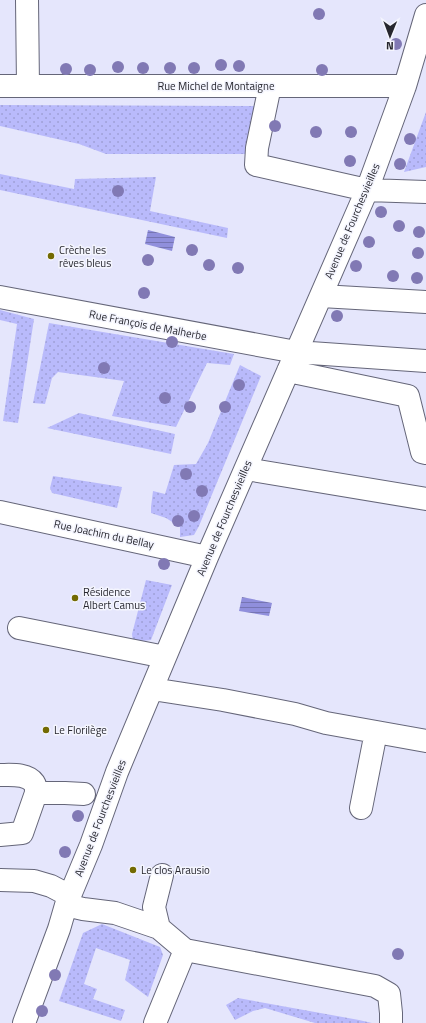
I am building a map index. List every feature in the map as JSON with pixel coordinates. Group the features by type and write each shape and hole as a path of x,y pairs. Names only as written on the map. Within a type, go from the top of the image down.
{"street":[{"path":"27,0 28,86"},
{"name":"Avenue de Fourchesvieilles","path":"24,1023 68,900 91,844 117,772 207,557 367,190 405,86 426,15"},
{"name":"Rue Michel de Montaigne","path":"0,86 405,86"},
{"path":"270,86 257,148 256,165 367,190 426,192"},
{"path":"321,296 426,302"},
{"name":"Rue François de Malherbe","path":"0,297 292,361"},
{"path":"292,361 426,361"},
{"path":"292,361 408,396 422,452 426,452"},
{"path":"246,469 426,499"},
{"name":"Rue Joachim du Bellay","path":"0,512 207,557"},
{"path":"19,628 165,657"},
{"path":"152,688 223,700 294,714 326,723 426,741"},
{"path":"362,808 376,732"},
{"path":"0,775 15,775 27,778 34,784 36,793 22,833 0,835"},
{"path":"36,793 84,794"},
{"path":"160,928 154,907 162,875"},
{"path":"0,880 34,881 51,886 68,900 83,909 115,913 160,928 185,950 375,986 389,994 392,1013 391,1023"},
{"path":"155,1023 185,950"}],"shaded area":[{"path":"0,105 254,106 245,154 106,154 79,144 0,126"},
{"path":"426,112 426,167 404,172"},
{"path":"0,174 74,189 75,179 156,177 150,211 228,228 227,238 0,190"},
{"path":"148,230 175,237 172,251 145,244"},
{"path":"0,310 34,319 18,423 3,421 17,324 0,320"},
{"path":"49,323 234,354 230,365 207,363 176,427 112,416 124,381 58,372 52,378 45,404 33,403"},
{"path":"240,365 261,376 199,526 194,535 180,537 180,527 166,518 151,513 153,491 165,494 174,465 196,464 208,443"},
{"path":"79,413 175,434 171,454 47,428"},
{"path":"53,476 122,487 117,508 52,493 50,488"},
{"path":"146,580 172,585 151,640 133,642 132,634"},
{"path":"242,597 272,603 269,616 239,611"},
{"path":"102,924 160,947 163,955 148,997 125,980 130,960 96,948 84,984 97,989 93,999 125,1010 121,1021 59,1001 83,933"},
{"path":"238,998 372,1023 315,1023 265,1008 253,1011 235,1020 226,1005"}],"place":[{"name":"Crèche les rêves bleus","path":"51,256"},
{"name":"Résidence Albert Camus","path":"75,598"},
{"name":"Le Florilège","path":"46,730"},
{"name":"Le clos Arausio","path":"133,870"}]}
